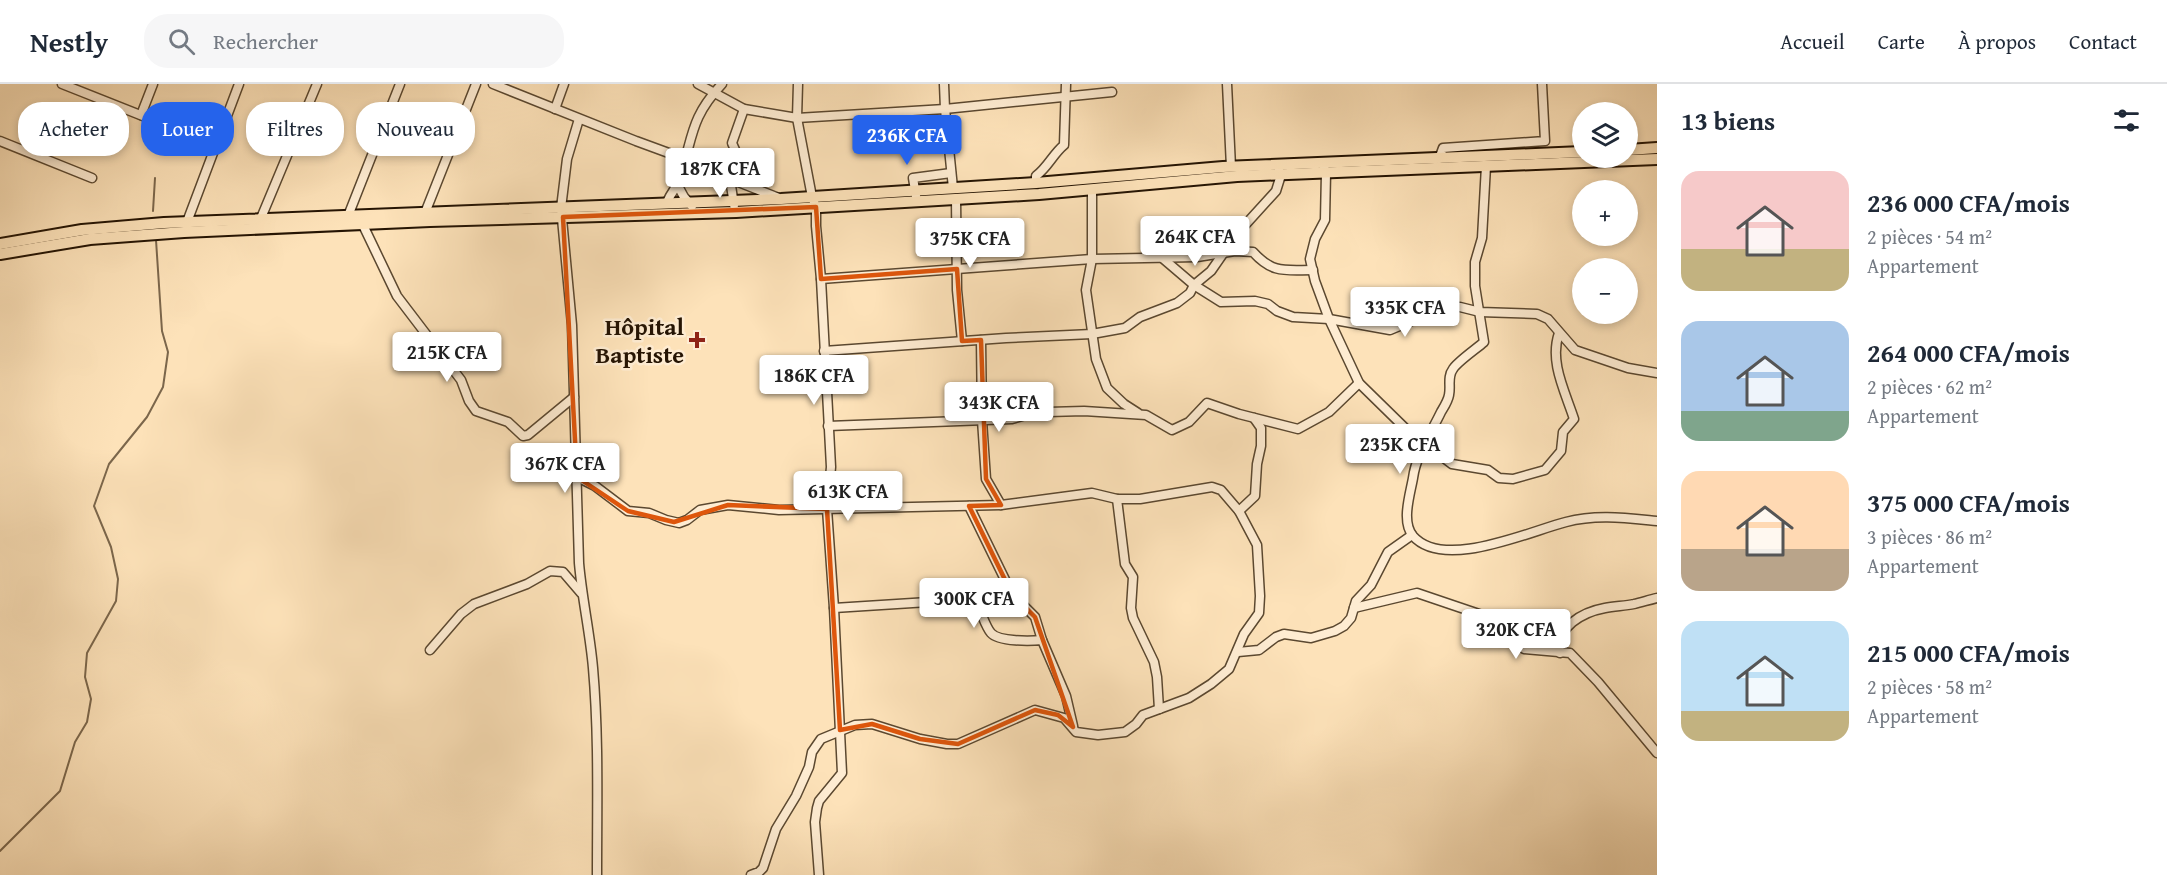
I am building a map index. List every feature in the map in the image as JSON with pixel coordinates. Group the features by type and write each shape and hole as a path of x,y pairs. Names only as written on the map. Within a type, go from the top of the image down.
{"main road":[{"path":"1638,149 1657,148"},
{"path":"1324,169 1439,159 1572,152"},
{"path":"955,193 1036,183 1231,167 1280,170 1486,166 1657,159"},
{"path":"0,254 90,239 184,232 363,225 667,204 689,203 735,207 955,193 1092,189 1280,170"},
{"path":"0,244 82,230 261,218 425,213 699,212 781,199 814,202"}],"street":[{"path":"62,84 75,86 141,115"},
{"path":"146,102 153,84"},
{"path":"232,102 239,84"},
{"path":"261,218 317,84"},
{"path":"348,216 400,84"},
{"path":"425,213 476,84"},
{"path":"493,84 781,199"},
{"path":"555,109 564,84"},
{"path":"698,84 744,109 797,118 945,110 1112,92"},
{"path":"667,204 677,184 696,119 713,93 722,84"},
{"path":"798,84 797,118 814,202 821,279 831,467 826,509 834,608 842,773 819,801 815,815 819,875"},
{"path":"945,84 945,110 955,193 962,341"},
{"path":"1036,183 1036,176 1045,169 1056,151 1064,145 1066,84"},
{"path":"1227,84 1231,167"},
{"path":"1439,159 1443,148 1545,141 1542,84"},
{"path":"744,109 732,143 751,186"},
{"path":"579,119 567,159 562,212 572,326 582,593 595,693 597,875"},
{"path":"0,141 92,178"},
{"path":"187,222 212,156"},
{"path":"1486,166 1482,238 1475,262 1475,286 1484,342 1454,366 1450,375 1449,395 1414,464 1407,513 1412,535 1422,543 1434,548 1481,548 1567,522 1606,516 1657,521"},
{"path":"1324,169 1325,220 1311,259 1329,319 1359,383 1407,430 1452,464 1488,470 1499,478 1513,478 1545,470 1561,452 1563,432 1574,419 1555,359 1555,345 1559,333"},
{"path":"824,351 1092,334 1125,328 1140,317 1178,303 1211,271 1252,215 1276,192 1280,170"},
{"path":"915,196 913,177 951,173"},
{"path":"730,179 735,207"},
{"path":"677,184 689,203 699,212"},
{"path":"1092,189 1092,259 1086,290 1092,334 1096,358 1105,385 1124,404 1141,414 1156,419 1172,430 1189,422 1207,403 1298,429 1329,412 1359,383"},
{"path":"363,225 397,296 461,380 469,401 476,411 508,422 523,436 528,435 574,397"},
{"path":"821,279 1092,259 1197,257 1253,252 1264,264 1278,270 1313,270"},
{"path":"1160,256 1194,285 1221,302 1255,301 1268,304 1277,311 1293,317 1329,319 1390,330 1445,307 1480,312 1537,314 1548,319 1575,350 1628,368 1657,373"},
{"path":"981,340 982,420 986,479 1001,506"},
{"path":"828,426 1012,419 1036,412 1084,411 1141,414"},
{"path":"1239,511 1255,496 1261,428 1254,418"},
{"path":"577,477 595,486 628,511 649,513 674,522 682,522 705,508 728,505 779,510 1001,506 1092,493 1117,499 1140,499 1215,488 1224,492 1239,511 1257,545 1259,613 1244,634 1229,669 1211,684 1189,698 1143,715 1125,732 1083,734 1076,732 1069,722 1058,715 1035,710 958,744 920,740 872,724 855,725 840,730 821,739 812,752 809,767 777,829 763,868 751,875"},
{"path":"1117,499 1125,564 1133,578 1131,608 1133,618 1154,662 1159,709"},
{"path":"969,506 1012,594 1035,617 1042,640 1066,696 1073,728"},
{"path":"1238,652 1259,650 1284,634 1311,638 1335,632 1344,626 1350,618 1356,601 1371,585 1388,552 1412,535"},
{"path":"430,650 461,614 474,604 526,584 550,571 563,572 582,593"},
{"path":"1354,608 1417,593 1482,615 1524,649 1570,653 1598,682 1657,753"},
{"path":"1560,653 1558,644 1562,632 1580,617 1603,608 1632,605 1657,597"},
{"path":"834,608 944,601 958,598 974,600 990,632 995,636 1028,642 1042,640"}],"highlighted area":[{"path":"816,207 821,279 957,269 962,341 981,340 986,479 1001,505 969,506 1012,594 1035,617 1073,727 1058,715 1035,710 958,744 920,739 872,724 840,730 827,509 728,505 674,522 628,511 577,477 563,217"}],"waterway":[{"path":"153,211 155,178"},
{"path":"0,851 60,791 75,742 87,722 91,699 85,677 87,653 116,601 118,579 111,547 94,506 109,464 147,417 163,387 168,352 162,331 156,240"}],"place":[{"name":"Hôpital Baptiste","path":"697,340"}]}
